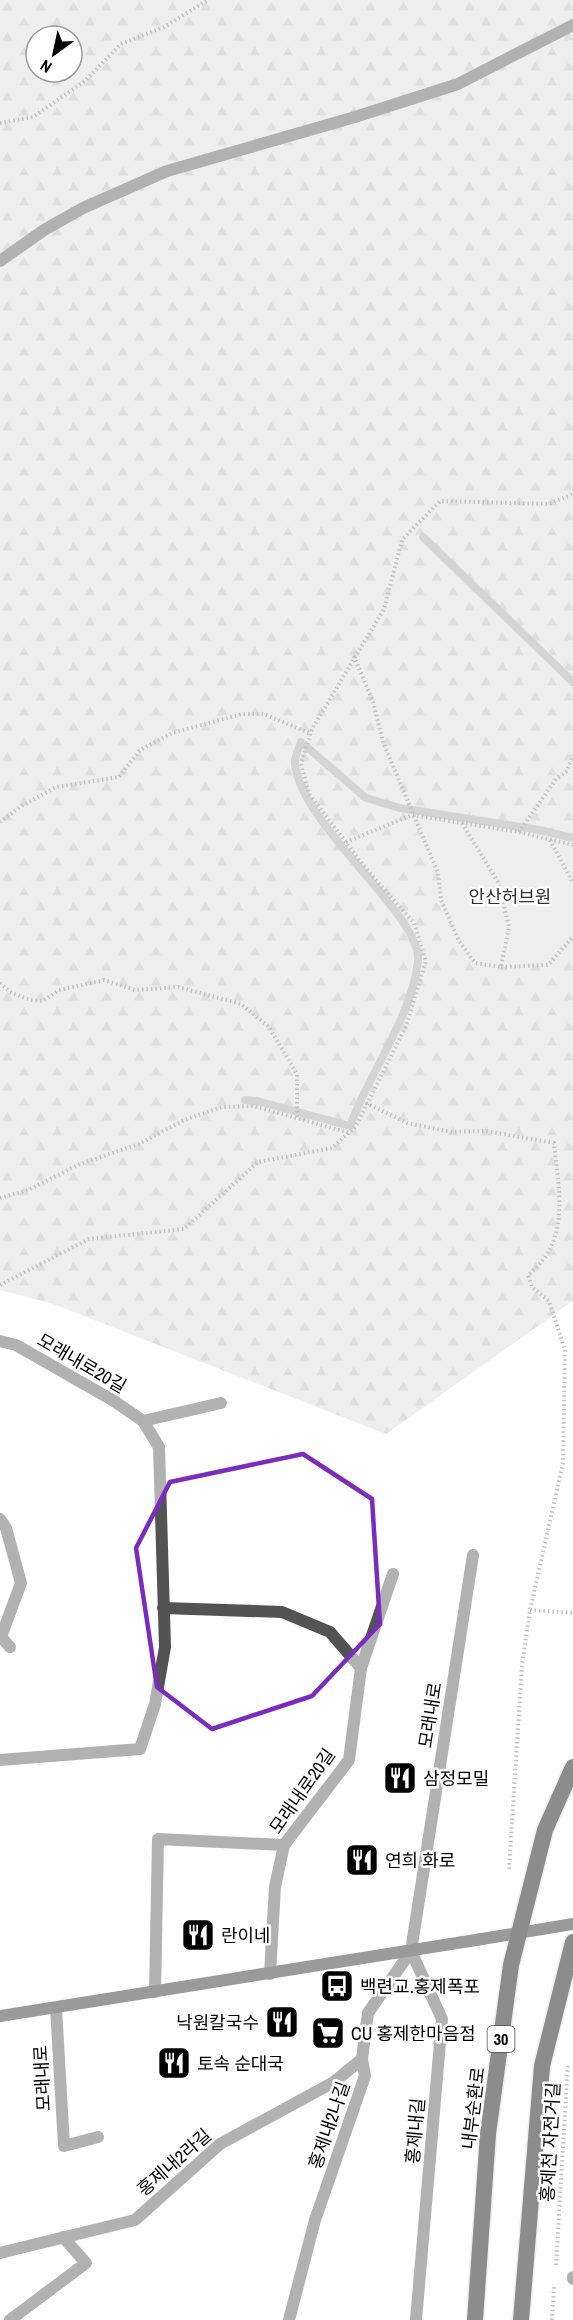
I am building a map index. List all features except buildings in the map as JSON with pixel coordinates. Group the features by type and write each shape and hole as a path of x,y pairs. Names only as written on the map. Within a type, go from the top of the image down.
{"highway":[{"name":"내부순환로","path":"475,2320 488,2134 511,1965 545,1830 573,1767"},
{"path":"521,2320 542,2066 573,1942"}],"main road":[{"path":"0,2016 573,1924"}],"street":[{"path":"0,261 44,230 83,208 167,171 354,117 458,84 573,25"},
{"name":"모래내로20길","path":"0,1341 16,1345 114,1401 143,1421 159,1447 165,1647 155,1704 140,1749 0,1760"},
{"path":"143,1421 221,1403"},
{"path":"0,1519 6,1528 21,1583 1,1637 10,1647"},
{"name":"모래내로","path":"411,1951 473,1556"},
{"name":"모래내로20길","path":"270,1974 275,1887 284,1845 349,1760 361,1668 393,1574"},
{"path":"163,1608 282,1612 330,1632 361,1668"},
{"path":"155,1992 158,1839 284,1845"},
{"name":"홍제내2나길","path":"289,2320 315,2220 365,2076 362,2059 368,2013 411,1951"},
{"name":"홍제내길","path":"411,1951 442,2019 416,2320"},
{"name":"모래내로","path":"56,2008 64,2146 98,2138"},
{"name":"홍제내2라길","path":"0,2253 135,2220 220,2144 334,2082 362,2059"},
{"path":"10,2320 86,2263 63,2237"}],"path":[{"path":"0,123 33,117 85,81 121,44 164,27 208,0"},
{"path":"0,1285 89,1239 184,1229 258,1162 332,1148 356,1126 406,1026 426,961 414,923 309,794 301,764 310,734 354,656 384,609 402,540 440,501 549,504 573,494"},
{"path":"354,656 406,801 438,873 441,900 459,941 475,963 501,967 548,965 573,937"},
{"path":"0,822 56,787 119,777 140,750 172,733 242,714 264,714 310,734"},
{"path":"519,832 556,779 567,771 573,755"},
{"path":"346,842 412,816 519,832 573,845"},
{"path":"462,823 498,882 510,927 501,967"},
{"path":"549,839 573,883"},
{"path":"0,983 10,992 30,1000 43,1001 59,990 104,980 135,990 178,987 241,1004 269,1027 297,1074 297,1119"},
{"path":"366,1104 407,1123 452,1131 485,1131 554,1143 560,1221 551,1252 528,1275 532,1287 549,1301 565,1350 563,1463 530,1610 573,1613"},
{"path":"0,1198 28,1190 80,1164 140,1144 184,1120 222,1107 253,1106 350,1133"},
{"name":"홍제천 자전거길","path":"556,2267 568,2060"},
{"path":"552,2320 555,2277"}],"highlighted area":[{"path":"303,1454 372,1499 380,1624 312,1696 212,1729 157,1687 136,1548 170,1482"}],"green space":[{"path":"0,0 573,0 573,1301 386,1434 53,1304 0,1290"},
{"name":"안산허브원","path":"412,815 519,832 573,845 573,937 548,965 501,967 475,963 459,941 441,900 438,873"}],"pier":[{"path":"573,1679 573,1883 566,1921 525,2320 464,2320 477,2145 506,1926 536,1760"}],"waterway":[{"path":"423,537 573,682"},
{"path":"245,1100 257,1101 350,1126 407,1004 418,962 414,943 402,920 338,842 302,789 295,764 301,742 366,798 400,808 540,830 573,838"}],"place":[{"name":"삼정모밀","path":"400,1778"},
{"name":"연희 화로","path":"362,1860"},
{"name":"란이네","path":"198,1935"},
{"name":"백련교.홍제폭포","path":"337,1986"},
{"name":"낙원칼국수","path":"282,2022"},
{"name":"CU 홍제한마음점","path":"328,2033"},
{"name":"토속 순대국","path":"174,2063"}]}
